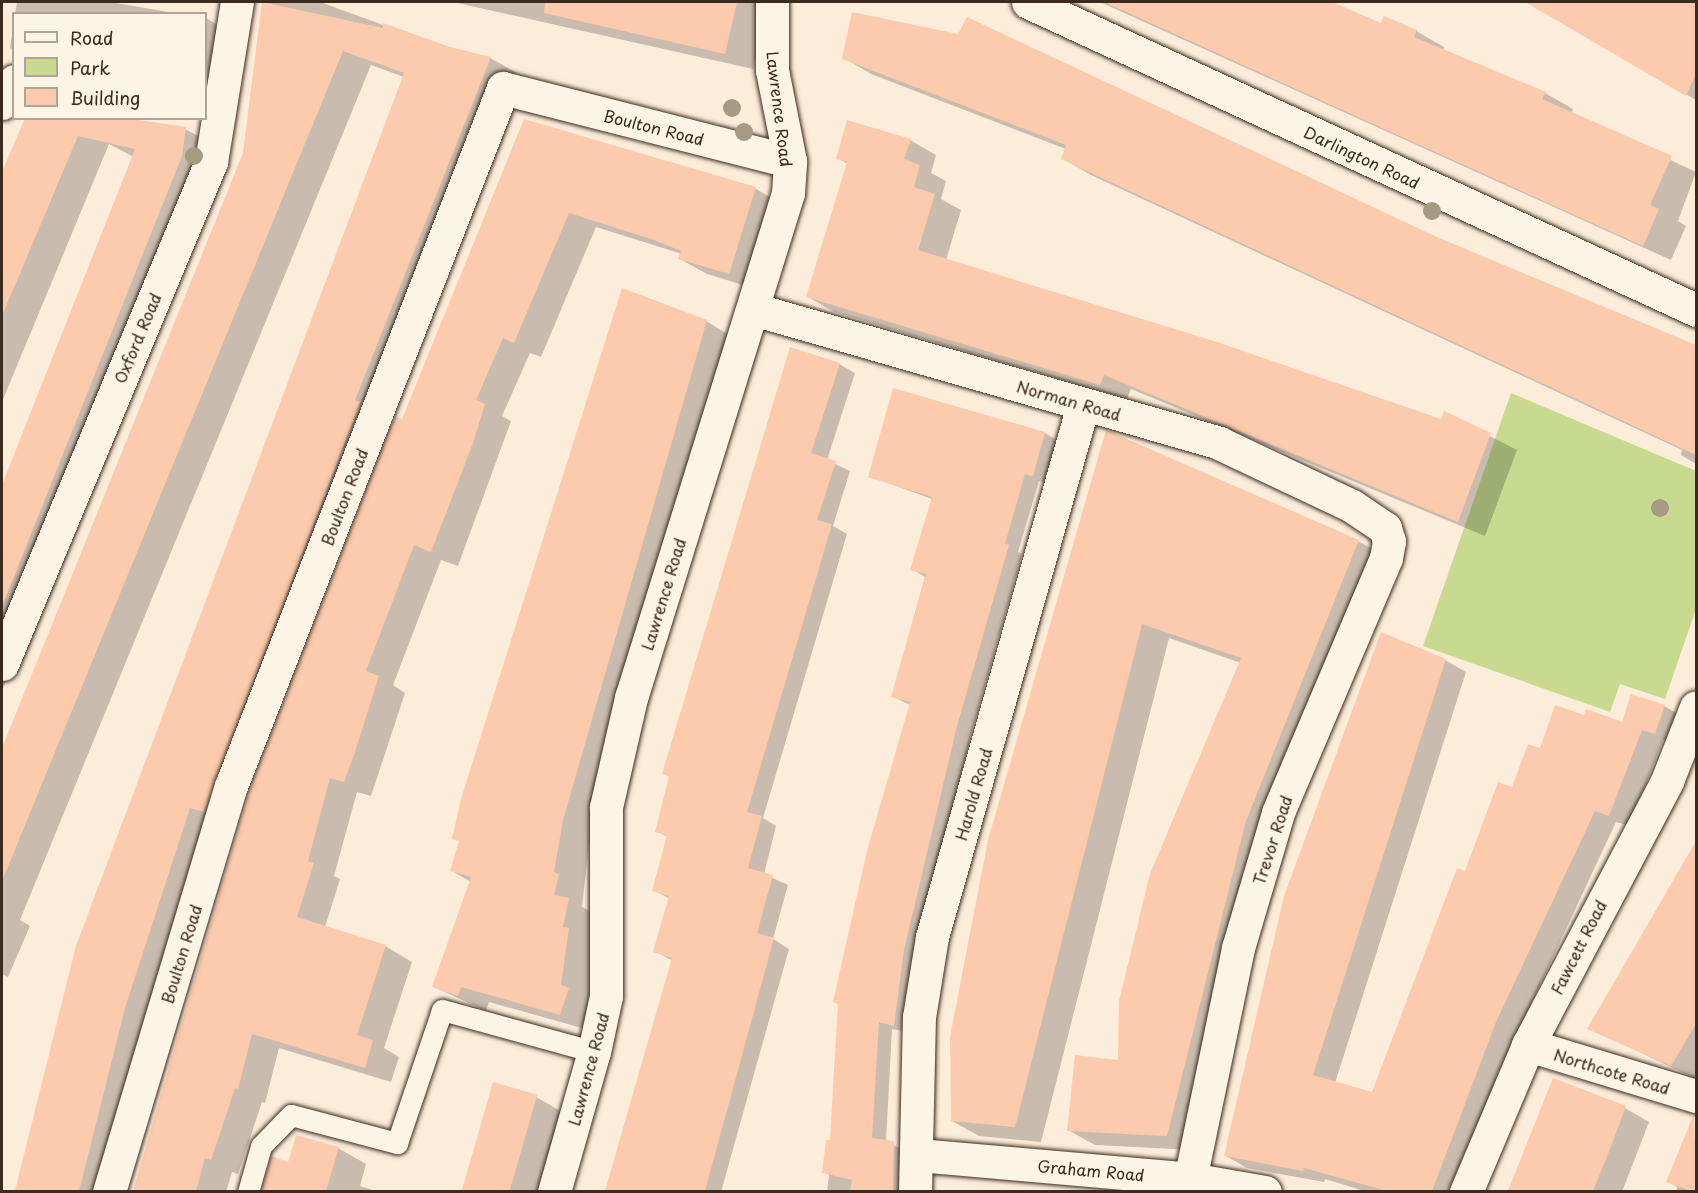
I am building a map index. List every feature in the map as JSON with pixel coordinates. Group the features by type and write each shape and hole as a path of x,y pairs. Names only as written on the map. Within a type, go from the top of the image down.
{"street":[{"name":"Oxford Road","path":"2,664 211,162 213,104 237,2"},
{"name":"Lawrence Road","path":"554,1191 594,1052 606,996 606,807 631,698 788,193 790,161 772,70 772,2"},
{"name":"Darlington Road","path":"1028,2 1696,310"},
{"path":"2,103 12,85"},
{"name":"Boulton Road","path":"109,1191 231,786 503,88 790,161"},
{"name":"Norman Road","path":"753,309 1219,442 1374,519"},
{"name":"Harold Road","path":"915,1191 918,1155 919,1017 932,937 1083,405"},
{"name":"Trevor Road","path":"1190,1179 1238,948 1278,813 1386,558 1389,541 1385,528 1374,519"},
{"name":"Fawcett Road","path":"1466,1191 1528,1045 1667,781 1696,706"},
{"name":"Northcote Road","path":"1528,1045 1696,1096"},
{"name":"Graham Road","path":"918,1155 1190,1179 1265,1191"}],"lane":[{"path":"248,1191 261,1146 291,1115 396,1143 442,1010 594,1052"}],"green space":[{"path":"1511,393 1696,471 1696,609 1665,699 1620,684 1610,712 1423,646"}],"building":[{"path":"262,2 383,28 383,23 450,47 491,57 355,400 360,402 204,812 190,808 125,1008 79,1191 15,1191 76,946 404,73 343,51 2,881 2,748 243,153"},
{"path":"545,2 737,2 725,54 544,13"},
{"path":"1104,2 1332,2 1381,23 1384,16 1417,30 1414,37 1546,92 1542,99 1672,156 1650,205 1659,209 1643,246"},
{"path":"1525,2 1696,2 1696,74 1686,96"},
{"path":"852,12 958,34 967,17 1439,238 1696,345 1696,455 1061,159 1066,145 842,59"},
{"path":"524,119 756,187 729,274 678,259 681,251 654,240 569,213 514,343 503,338 476,400 485,404 473,443 431,552 414,545 366,671 379,676 354,755 344,782 330,778 308,861 314,863 297,917 386,945 357,1035 373,1040 365,1068 252,1034 238,1089 235,1088 211,1160 205,1158 196,1191 133,1191 249,792 395,416 402,419"},
{"path":"24,120 139,120 186,127 182,156 3,604 2,485 135,149 78,136 2,316 2,172"},
{"path":"847,120 911,139 904,159 920,165 914,187 935,194 918,250 1217,342 1441,419 1444,411 1491,433 1458,522 1104,375 1100,385 806,297 847,162 836,159"},
{"path":"622,288 707,320 563,820 554,872 559,874 554,895 569,898 563,927 569,928 561,985 569,988 560,1015 461,987 458,996 432,987 471,877 450,871 459,841 452,839 461,799"},
{"path":"790,347 840,363 811,453 836,461 817,520 832,524 747,812 762,816 748,868 773,875 757,933 774,938 705,1191 605,1191 672,958 653,952 669,896 652,891 667,835 655,832 669,776 662,774"},
{"path":"893,388 1045,432 1033,476 1025,474 1005,544 1009,545 957,726 904,950 894,1026 879,1022 872,1138 894,1141 893,1191 850,1191 852,1180 822,1173 826,1140 830,1140 838,1004 833,1002 867,851 910,702 891,697 926,574 910,570 932,497 868,477"},
{"path":"1106,430 1359,540 1246,821 1167,1136 1067,1131 1075,1055 1118,1060 1119,1001 1150,874 1241,658 1142,624 1015,1127 951,1121 950,1037 988,840"},
{"path":"1381,632 1446,659 1313,1075 1372,1092 1457,868 1465,871 1498,782 1512,787 1528,744 1540,748 1555,705 1584,715 1586,709 1622,722 1631,694 1665,705 1655,734 1642,730 1609,816 1595,811 1496,1022 1432,1191 1387,1191 1304,1168 1303,1171 1224,1156 1284,896"},
{"path":"1696,841 1696,1024 1671,1066 1587,1029"},
{"path":"1553,1078 1626,1106 1610,1149 1593,1191 1508,1191"},
{"path":"493,1082 537,1095 509,1192 462,1191"},
{"path":"1694,1114 1696,1191 1691,1191 1666,1182"},
{"path":"296,1135 339,1147 326,1191 261,1191 271,1156 288,1162"}]}
